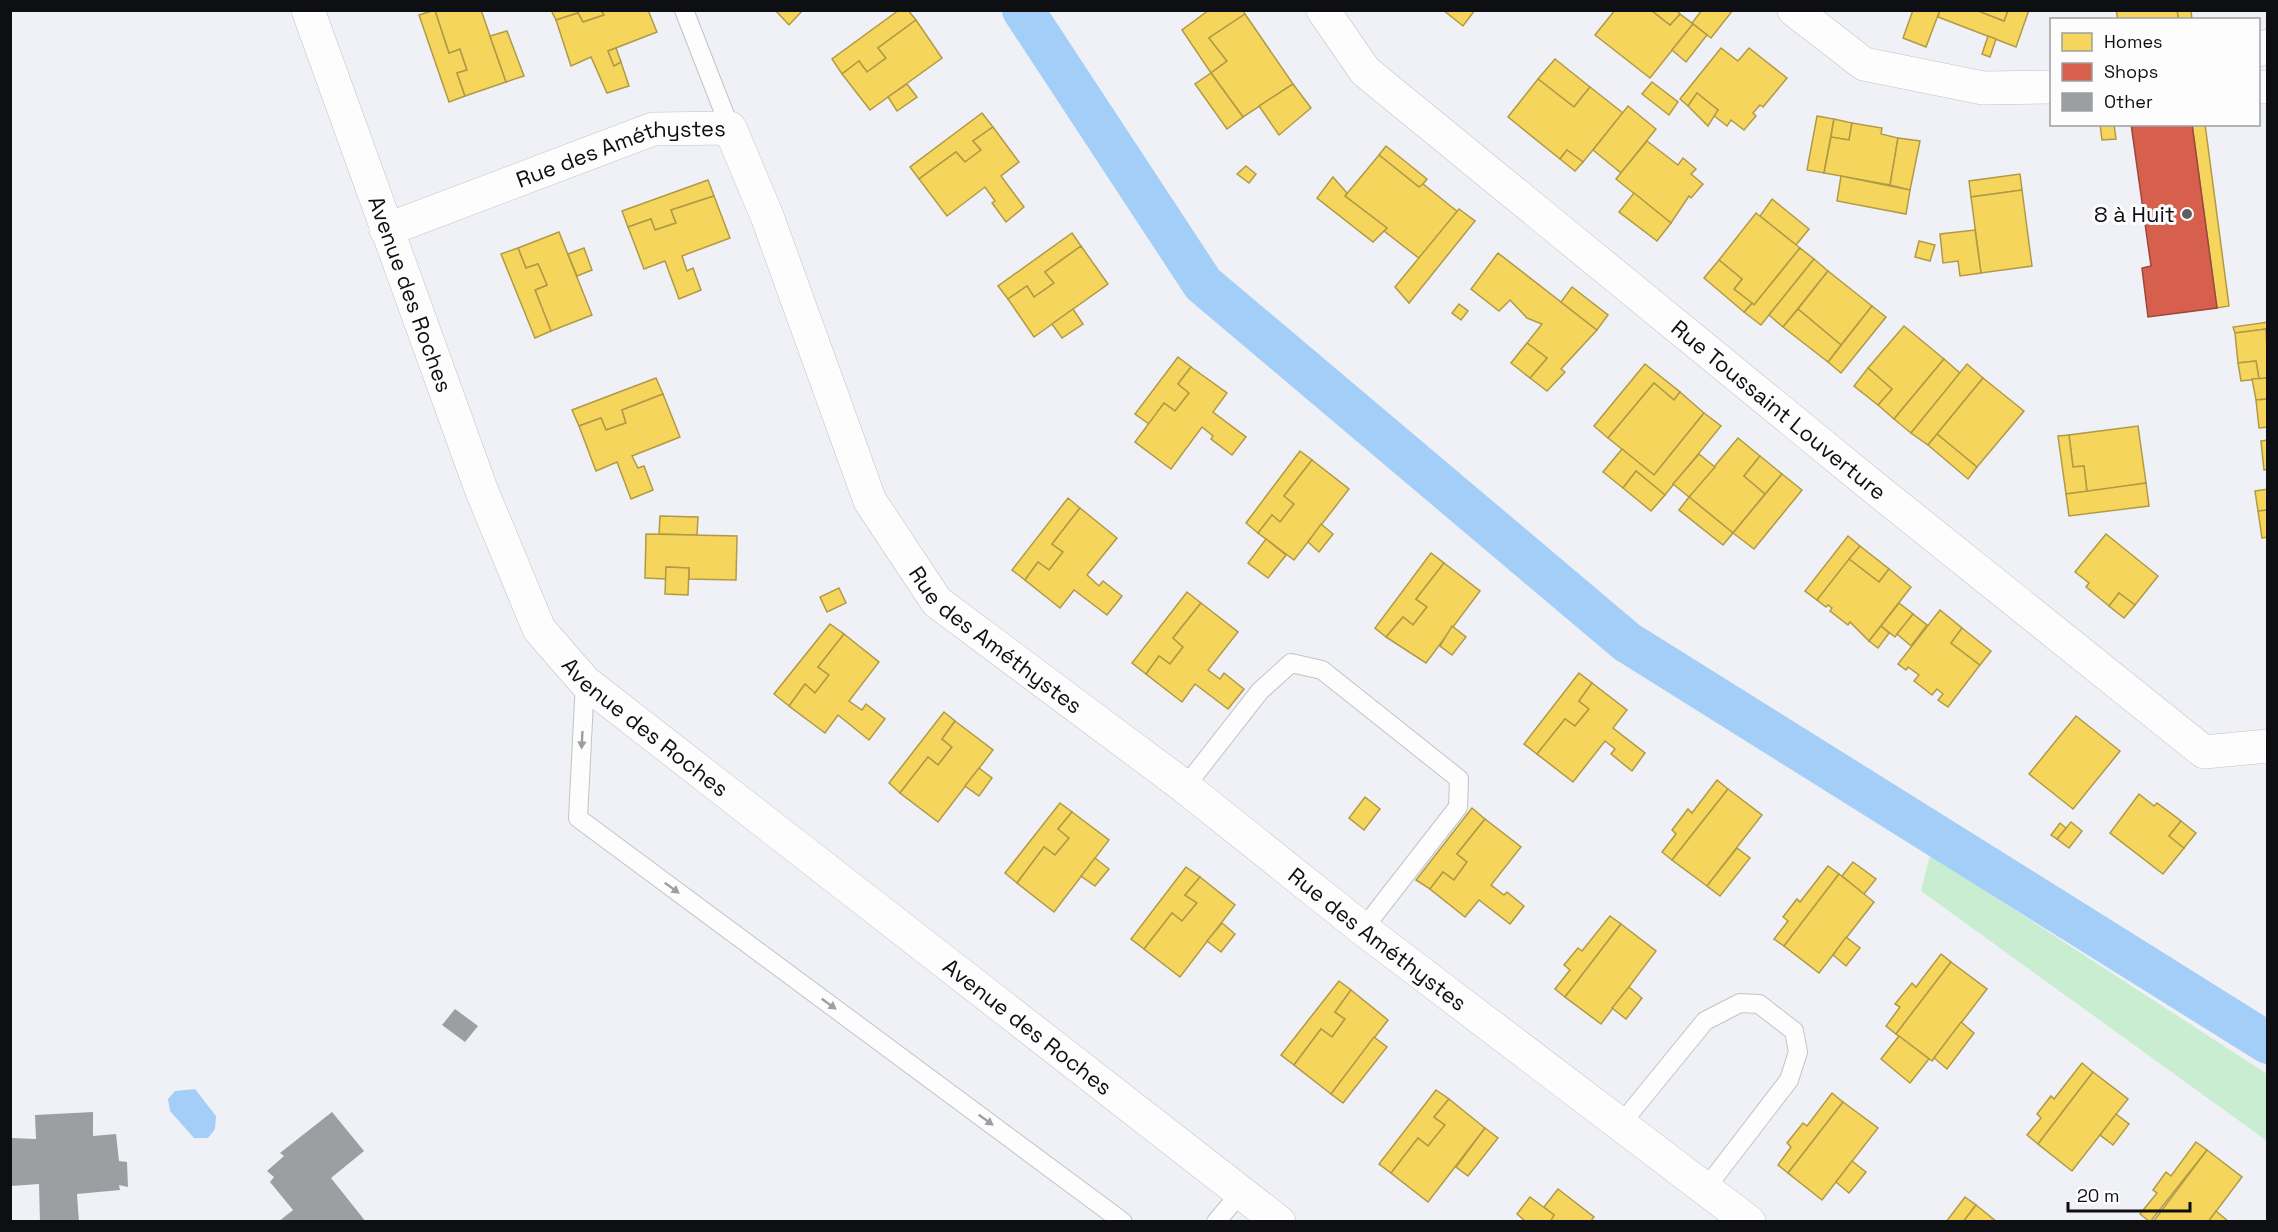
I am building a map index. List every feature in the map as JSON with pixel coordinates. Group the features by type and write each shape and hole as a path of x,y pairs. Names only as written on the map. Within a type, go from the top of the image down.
{"street":[{"name":"Avenue des Roches","path":"308,10 481,489 539,629 585,682 1279,1221"},
{"name":"Rue Toussaint Louverture","path":"1323,10 1365,71 1862,478 2204,752 2268,746"},
{"path":"1794,10 1864,64 1983,88 2050,87"},
{"name":"Rue des Améthystes","path":"386,230 653,129 730,128 767,216 870,501 937,602 1185,787 1363,929 1749,1221"}],"lane":[{"path":"684,10 730,128"},
{"path":"1185,787 1260,691 1291,663 1322,670 1440,762 1459,779 1458,807 1363,929"},
{"path":"585,682 578,818 1123,1221"},
{"path":"1622,1124 1705,1021 1740,1003 1759,1004 1794,1031 1798,1053 1789,1080 1706,1188"},
{"path":"1216,1221 1240,1192"}],"green space":[{"path":"1930,855 2267,1074 2267,1141 1921,891"}],"water":[{"path":"195,1089 216,1116 215,1129 208,1138 194,1138 170,1111 168,1099 175,1091"}],"building: Homes":[{"path":"435,10 449,53 460,49 467,70 457,73 465,96 449,102 419,15"},
{"path":"435,10 481,10 506,82 465,96 457,73 467,70 460,49 449,53"},
{"path":"551,10 601,10 604,15 583,22 578,13 556,20"},
{"path":"601,10 648,10 657,32 608,51 614,66 621,62 629,86 607,93 591,57 571,66 556,20 578,13 583,22 604,15"},
{"path":"775,10 803,10 789,25"},
{"path":"899,10 908,10 916,20 878,48 886,58 867,72 859,61 842,74 832,59"},
{"path":"1209,10 1243,10 1245,14 1209,38 1227,61 1211,73 1182,30"},
{"path":"1443,10 1475,10 1463,26"},
{"path":"1615,10 1651,10 1670,25 1680,14 1693,24 1650,78 1595,35"},
{"path":"1651,10 1676,10 1680,14 1670,25"},
{"path":"1702,10 1733,10 1711,38 1692,23"},
{"path":"1913,10 1940,10 1926,47 1903,38"},
{"path":"1940,10 1976,10 2004,21 2008,10 2029,10 2016,47 1938,17"},
{"path":"1976,10 2008,10 2004,21"},
{"path":"2116,10 2177,10 2179,18 2118,18"},
{"path":"2177,10 2191,10 2192,18 2179,18"},
{"path":"1245,14 1293,84 1243,117 1211,73 1227,61 1209,38"},
{"path":"916,20 942,58 870,110 842,74 859,61 867,72 886,58 878,48"},
{"path":"1693,24 1707,35 1686,62 1672,50"},
{"path":"507,31 524,76 506,82 490,36"},
{"path":"1988,36 1996,39 1990,57 1982,54"},
{"path":"616,48 621,62 614,66 608,51"},
{"path":"1721,48 1738,61 1749,48 1787,78 1763,107 1760,105 1753,113 1756,116 1744,130 1731,120 1727,126 1713,115 1718,110 1697,93 1688,106 1680,99"},
{"path":"1555,59 1590,87 1574,107 1538,79"},
{"path":"1211,73 1243,117 1227,129 1195,84"},
{"path":"1538,79 1574,107 1590,87 1623,113 1583,162 1567,150 1560,159 1508,117"},
{"path":"1652,82 1678,102 1669,115 1642,94"},
{"path":"907,84 917,97 897,111 888,97"},
{"path":"1293,84 1311,108 1279,135 1259,106"},
{"path":"1697,93 1718,110 1708,126 1688,106"},
{"path":"1628,106 1656,129 1621,173 1593,150"},
{"path":"982,113 993,127 973,141 981,150 965,162 956,152 919,179 910,167"},
{"path":"1817,116 1834,119 1824,173 1807,170"},
{"path":"1834,119 1852,123 1849,140 1831,137"},
{"path":"1852,123 1882,128 1881,134 1898,138 1890,185 1824,173 1831,137 1849,140"},
{"path":"2100,126 2114,126 2116,139 2102,140"},
{"path":"2192,126 2205,126 2229,306 2217,308"},
{"path":"993,127 1019,162 1001,176 1024,207 1006,222 992,203 995,201 985,187 947,216 919,179 956,152 965,162 981,150 973,141"},
{"path":"1898,138 1920,141 1910,190 1890,185"},
{"path":"1647,141 1678,165 1683,158 1696,169 1691,174 1703,184 1691,198 1689,196 1671,223 1616,179"},
{"path":"1386,146 1427,179 1423,184 1419,187 1379,155"},
{"path":"1567,150 1583,162 1575,171 1560,159"},
{"path":"1379,155 1419,187 1423,184 1458,212 1420,259 1384,231 1387,228 1345,196"},
{"path":"1246,166 1256,174 1249,183 1237,174"},
{"path":"2020,174 2022,190 1971,197 1969,181"},
{"path":"1841,176 1910,190 1906,214 1837,201"},
{"path":"1333,177 1347,193 1345,196 1387,228 1373,242 1317,198"},
{"path":"708,180 714,196 671,210 676,223 655,230 651,219 628,227 622,211"},
{"path":"2022,190 2032,266 1981,273 1971,197"},
{"path":"1634,193 1671,223 1657,241 1619,212"},
{"path":"714,196 730,238 682,256 687,271 693,268 701,290 679,299 665,261 644,269 628,227 651,219 655,230 676,223 671,210"},
{"path":"1772,199 1809,229 1796,245 1760,216"},
{"path":"1459,209 1475,221 1409,303 1395,287"},
{"path":"1756,213 1800,248 1754,305 1734,289 1742,279 1719,260"},
{"path":"1975,230 1981,273 1960,276 1958,261 1943,263 1940,234"},
{"path":"559,232 592,315 551,331 535,290 547,285 538,264 526,268 518,248"},
{"path":"1072,233 1081,246 1045,272 1054,283 1034,297 1027,286 1008,299 998,286"},
{"path":"1919,241 1935,245 1930,261 1915,257"},
{"path":"1081,246 1108,284 1034,337 1008,299 1027,286 1034,297 1054,283 1045,272"},
{"path":"518,248 526,268 538,264 547,285 535,290 551,331 535,338 501,254"},
{"path":"584,248 592,270 577,276 568,254"},
{"path":"1800,248 1814,259 1761,325 1744,312 1752,303 1754,305"},
{"path":"1498,253 1597,330 1561,369 1565,372 1547,391 1530,378 1547,358 1527,343 1542,324 1527,318 1510,300 1499,311 1471,289"},
{"path":"1814,259 1828,271 1783,327 1769,315"},
{"path":"1719,260 1742,279 1734,289 1752,303 1744,312 1704,278"},
{"path":"1828,271 1872,306 1841,345 1798,309"},
{"path":"1572,287 1608,315 1597,330 1561,302"},
{"path":"1459,304 1468,311 1461,320 1452,313"},
{"path":"1872,306 1886,317 1841,373 1828,362"},
{"path":"1073,309 1083,324 1062,338 1052,324"},
{"path":"1798,309 1841,345 1828,362 1783,327"},
{"path":"2268,322 2268,338 2266,329 2235,333 2233,327"},
{"path":"1904,326 1944,359 1894,419 1878,405 1892,389 1868,368"},
{"path":"2266,329 2268,378 2259,379 2256,361 2238,363 2235,333"},
{"path":"1527,343 1547,358 1530,378 1511,363"},
{"path":"1178,357 1191,367 1178,384 1189,393 1175,411 1164,403 1149,424 1135,414"},
{"path":"1944,359 1960,373 1911,433 1894,419"},
{"path":"2256,361 2259,379 2241,381 2238,363"},
{"path":"1645,364 1680,392 1674,400 1654,383 1608,438 1594,426"},
{"path":"1967,364 1983,378 1928,445 1911,433"},
{"path":"1191,367 1227,393 1213,412 1246,437 1232,455 1211,439 1213,436 1202,427 1171,469 1135,442 1164,403 1175,411 1189,393 1178,384"},
{"path":"1868,368 1892,389 1878,405 1854,386"},
{"path":"656,378 663,394 622,410 626,423 606,430 601,418 579,426 572,410"},
{"path":"1983,378 2024,411 1977,467 1937,434"},
{"path":"2268,378 2268,399 2256,400 2252,379"},
{"path":"1654,383 1674,400 1680,392 1704,413 1654,475 1608,438"},
{"path":"663,394 680,437 632,456 638,468 644,466 653,490 631,499 617,462 596,471 579,426 601,418 606,430 626,423 622,410"},
{"path":"2268,399 2268,427 2259,428 2256,400"},
{"path":"1704,413 1721,426 1665,495 1636,471 1623,488 1603,472 1622,449 1654,475"},
{"path":"2138,426 2146,483 2087,492 2084,466 2073,467 2069,435"},
{"path":"1937,434 1977,467 1968,479 1928,445"},
{"path":"2069,435 2073,467 2084,466 2087,492 2066,494 2058,436"},
{"path":"1738,438 1760,456 1744,476 1765,494 1733,533 1689,497"},
{"path":"2268,440 2268,469 2264,470 2261,441"},
{"path":"1300,451 1312,460 1284,496 1294,504 1280,522 1272,515 1258,533 1246,523"},
{"path":"1699,454 1715,467 1689,497 1673,484"},
{"path":"1760,456 1782,474 1765,494 1744,476"},
{"path":"1312,460 1349,489 1294,560 1258,533 1272,515 1280,522 1294,504 1284,496"},
{"path":"1636,471 1665,495 1651,511 1623,488"},
{"path":"1782,474 1802,490 1754,549 1733,533"},
{"path":"2146,483 2149,506 2069,516 2066,494"},
{"path":"2268,489 2268,510 2258,511 2255,491"},
{"path":"1689,497 1733,533 1723,545 1679,510"},
{"path":"1068,498 1080,508 1052,544 1063,552 1049,570 1038,562 1025,580 1012,570"},
{"path":"1080,508 1117,538 1087,575 1099,586 1103,581 1122,596 1107,615 1074,590 1060,608 1025,580 1038,562 1049,570 1063,552 1052,544"},
{"path":"2268,510 2268,537 2262,538 2258,511"},
{"path":"660,516 698,517 697,535 659,534"},
{"path":"1321,524 1333,534 1319,552 1308,542"},
{"path":"646,534 737,536 736,580 689,579 689,568 666,567 666,579 645,578"},
{"path":"2106,534 2158,576 2135,605 2119,593 2109,606 2086,587 2089,583 2075,572"},
{"path":"1848,536 1860,546 1817,600 1805,591"},
{"path":"1266,539 1286,555 1268,578 1248,563"},
{"path":"1860,546 1889,569 1879,582 1849,559"},
{"path":"1431,553 1444,563 1416,599 1427,607 1413,625 1403,617 1386,637 1375,628"},
{"path":"1849,559 1879,582 1889,569 1911,587 1869,641 1850,622 1848,625 1830,611 1832,608 1828,605 1826,607 1817,600"},
{"path":"1444,563 1480,591 1426,663 1386,637 1403,617 1413,625 1427,607 1416,599"},
{"path":"666,567 689,568 688,595 665,594"},
{"path":"839,588 846,603 827,612 820,597"},
{"path":"1187,592 1201,603 1173,638 1183,647 1170,664 1159,656 1146,674 1132,663"},
{"path":"2119,593 2135,605 2124,618 2109,606"},
{"path":"1201,603 1238,632 1208,670 1220,679 1224,673 1244,689 1228,709 1195,684 1182,702 1146,674 1159,656 1170,664 1183,647 1173,638"},
{"path":"1899,603 1913,614 1895,637 1881,626"},
{"path":"1940,610 1962,628 1951,643 1980,665 1948,707 1938,700 1943,694 1937,689 1932,695 1914,681 1919,675 1908,667 1906,670 1898,664"},
{"path":"1913,614 1927,625 1911,646 1897,634"},
{"path":"830,624 844,634 818,667 829,675 815,693 805,684 789,706 774,694"},
{"path":"1452,626 1466,637 1452,655 1440,646"},
{"path":"1881,626 1889,633 1878,648 1869,641"},
{"path":"1962,628 1991,651 1980,665 1951,643"},
{"path":"844,634 879,662 849,701 862,710 866,704 885,719 869,740 838,715 825,733 789,706 805,684 815,693 829,675 818,667"},
{"path":"1579,673 1592,683 1579,701 1589,709 1575,726 1565,719 1537,754 1524,744"},
{"path":"1592,683 1627,710 1613,728 1645,753 1632,771 1611,754 1615,749 1605,741 1573,782 1537,754 1565,719 1575,726 1589,709 1579,701"},
{"path":"944,712 955,721 942,739 952,747 938,765 928,757 900,793 889,783"},
{"path":"2076,716 2120,751 2073,809 2029,774"},
{"path":"955,721 993,750 938,822 900,793 928,757 938,765 952,747 942,739"},
{"path":"979,768 992,778 979,796 965,786"},
{"path":"1717,780 1728,789 1672,860 1662,852 1676,834 1672,830 1688,809 1692,813"},
{"path":"1728,789 1762,815 1707,886 1672,860"},
{"path":"2139,794 2154,806 2157,803 2181,821 2169,836 2184,848 2163,874 2110,833"},
{"path":"1365,797 1380,809 1364,830 1349,818"},
{"path":"1060,803 1072,812 1058,829 1069,838 1055,855 1044,847 1017,883 1005,873"},
{"path":"1472,808 1485,819 1457,854 1467,862 1454,880 1443,872 1430,889 1416,880"},
{"path":"1072,812 1109,840 1054,912 1017,883 1044,847 1055,855 1069,838 1058,829"},
{"path":"1485,819 1521,847 1491,885 1504,895 1507,892 1524,906 1510,924 1479,900 1465,917 1430,889 1443,872 1454,880 1467,862 1457,854"},
{"path":"2181,821 2196,833 2184,848 2169,836"},
{"path":"2071,822 2082,831 2069,848 2057,839"},
{"path":"2060,823 2066,828 2057,839 2051,835"},
{"path":"1737,848 1750,858 1720,896 1707,886"},
{"path":"1095,858 1109,869 1095,886 1081,876"},
{"path":"1853,862 1876,879 1864,894 1842,876"},
{"path":"1828,866 1839,874 1784,946 1774,939 1788,921 1783,917 1797,899 1800,902"},
{"path":"1186,867 1200,877 1185,895 1197,903 1182,921 1172,913 1144,949 1131,939"},
{"path":"1839,874 1874,902 1819,973 1784,946"},
{"path":"1200,877 1235,905 1180,977 1144,949 1172,913 1182,921 1197,903 1185,895"},
{"path":"1610,916 1621,924 1565,997 1555,989 1570,970 1564,965 1578,948 1582,951"},
{"path":"1222,923 1235,934 1221,952 1207,941"},
{"path":"1621,924 1656,951 1601,1024 1565,997"},
{"path":"1846,937 1860,948 1846,966 1833,955"},
{"path":"1941,954 1951,962 1896,1034 1886,1026 1900,1007 1895,1004 1912,983 1916,987"},
{"path":"1951,962 1987,989 1932,1061 1896,1034"},
{"path":"1339,981 1351,990 1335,1012 1345,1019 1332,1037 1321,1029 1294,1065 1281,1055"},
{"path":"1629,987 1642,998 1626,1019 1612,1008"},
{"path":"1351,990 1388,1020 1331,1094 1294,1065 1321,1029 1332,1037 1345,1019 1335,1012"},
{"path":"1961,1022 1974,1033 1947,1069 1934,1058"},
{"path":"1899,1036 1929,1059 1910,1083 1881,1059"},
{"path":"1374,1037 1387,1047 1343,1103 1331,1094"},
{"path":"2082,1063 2093,1072 2038,1144 2027,1135 2041,1118 2037,1114 2051,1096 2054,1099"},
{"path":"2093,1072 2128,1099 2072,1171 2038,1144"},
{"path":"1436,1090 1449,1099 1434,1117 1445,1125 1428,1146 1418,1138 1391,1173 1379,1164"},
{"path":"1832,1093 1843,1102 1788,1173 1778,1165 1791,1147 1787,1143 1803,1123 1807,1126"},
{"path":"1449,1099 1485,1128 1428,1202 1391,1173 1418,1138 1428,1146 1445,1125 1434,1117"},
{"path":"1843,1102 1878,1128 1822,1200 1788,1173"},
{"path":"2116,1114 2129,1124 2113,1145 2100,1135"},
{"path":"1485,1128 1498,1138 1468,1176 1456,1167"},
{"path":"2196,1142 2207,1150 2150,1222 2140,1214 2157,1193 2153,1190 2166,1172 2171,1176"},
{"path":"2207,1150 2242,1177 2208,1222 2153,1222"},
{"path":"1852,1161 1866,1172 1849,1193 1836,1182"},
{"path":"1558,1189 1594,1217 1590,1222 1550,1222 1554,1215 1544,1207"},
{"path":"1530,1197 1554,1215 1550,1222 1526,1222 1517,1214"},
{"path":"1965,1197 1976,1205 1963,1222 1946,1222"},
{"path":"1976,1205 1997,1222 1963,1222"},
{"path":"2216,1211 2229,1222 2208,1222"}],"building: Shops":[{"path":"2131,126 2192,126 2217,308 2148,317 2142,268 2151,266"}],"building: Other":[{"path":"455,1009 478,1026 465,1042 442,1025"},
{"path":"93,1112 93,1136 116,1134 119,1161 127,1162 128,1187 119,1185 120,1190 77,1194 79,1222 40,1222 39,1184 11,1186 10,1138 36,1139 35,1115"},
{"path":"332,1112 364,1151 331,1178 366,1222 278,1222 293,1210 270,1182 274,1177 267,1171 284,1156 280,1153"}],"waterway":[{"path":"1023,10 1203,284 1627,642 2268,1043"}],"place":[{"name":"8 à Huit","path":"2187,214"}]}
